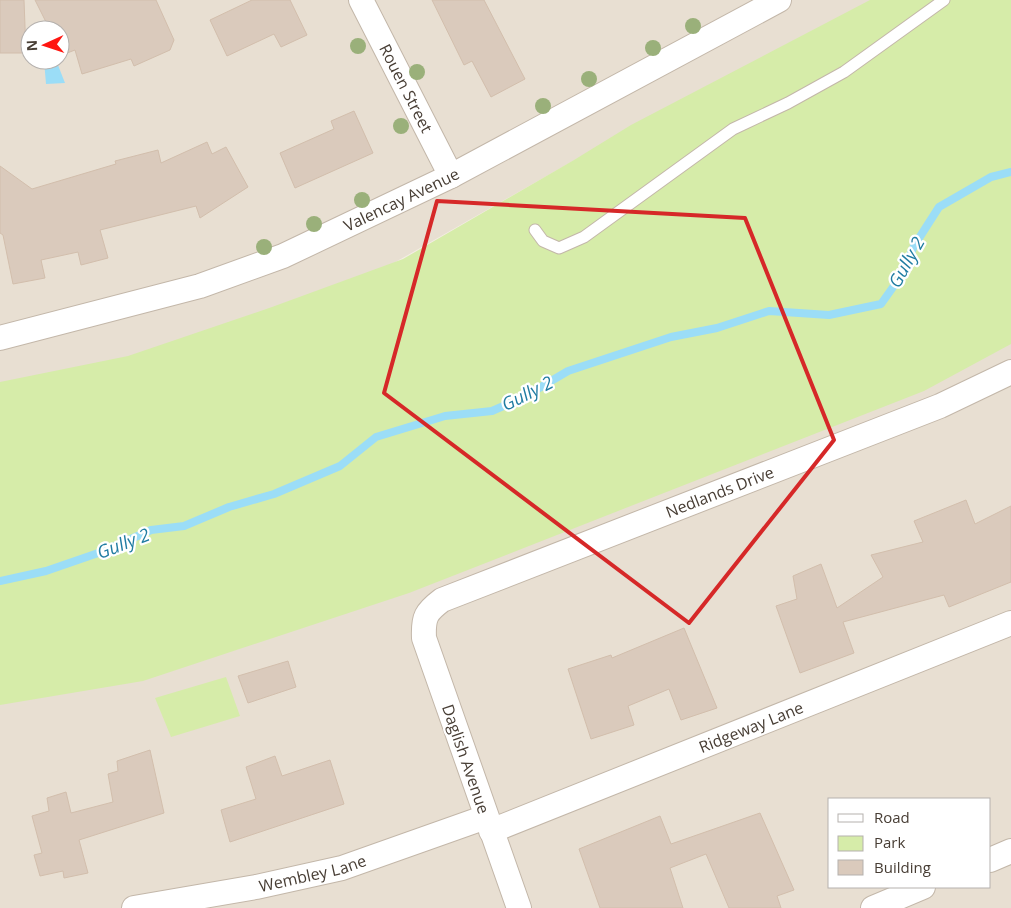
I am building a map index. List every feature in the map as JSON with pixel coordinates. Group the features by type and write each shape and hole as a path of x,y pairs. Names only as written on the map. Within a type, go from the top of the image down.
{"street":[{"name":"Rouen Street","path":"361,0 451,176"},
{"name":"Valencay Avenue","path":"0,338 200,286 283,256 451,176 779,0"},
{"name":"Nedlands Drive","path":"428,610 442,600 940,406 1011,372"},
{"name":"Daglish Avenue","path":"428,610 423,624 424,638 519,908"},
{"name":"Ridgeway Lane","path":"489,824 1011,623"},
{"name":"Wembley Lane","path":"134,908 256,887 342,868 489,824"},
{"path":"991,860 1011,851"},
{"path":"873,908 921,888"}],"lane":[{"path":"535,230 543,241 559,248 584,236 733,129 788,103 844,72 944,0"}],"highlighted area":[{"path":"437,201 745,218 834,440 689,623 384,393"}],"shaded area":[{"path":"0,0 904,0 645,120 348,289 0,399"},
{"path":"1011,337 1011,908 0,908 0,692"}],"green space":[{"path":"870,0 1011,0 1011,344 924,391 409,593 143,681 0,705 0,382 128,356 272,307 403,259 631,125"},
{"path":"226,677 240,716 171,737 155,698"}],"water":[{"path":"45,70 60,70 65,83 46,84"}],"building":[{"path":"0,0 24,0 25,20 20,20 20,53 0,53"},
{"path":"35,0 156,0 174,40 170,50 134,66 131,59 82,74 75,50 70,52 70,20 45,20"},
{"path":"252,0 290,0 307,35 281,47 274,34 227,56 210,20"},
{"path":"432,0 484,0 525,79 491,97 472,61 464,65"},
{"path":"354,111 373,153 295,188 280,153 334,129 331,121"},
{"path":"207,142 212,154 226,147 248,187 200,218 196,206 100,230 108,258 81,265 78,252 41,260 45,278 13,284 3,235 0,233 0,166 32,189 116,164 115,161 158,150 161,163"},
{"path":"966,500 975,524 1011,506 1011,582 949,607 944,595 843,622 854,653 800,673 776,606 797,599 793,576 821,564 837,608 883,577 871,555 923,542 914,521"},
{"path":"684,628 717,708 681,720 669,689 628,706 634,725 591,739 568,669 611,655 612,658"},
{"path":"288,661 296,687 248,703 238,676"},
{"path":"150,750 164,813 79,840 88,873 64,878 63,871 40,876 34,855 42,853 32,816 49,811 47,798 66,792 71,813 113,802 108,774 118,771 117,761"},
{"path":"275,756 282,776 330,760 344,804 230,842 221,810 256,799 246,767"},
{"path":"760,813 794,890 777,896 781,908 729,908 706,854 670,868 683,908 600,908 579,849 660,816 671,844"}],"waterway":[{"name":"Gully 2","path":"0,581 46,571 104,551 151,530 184,526 229,507 274,494 340,466 376,437 445,416 492,411 524,397 568,371 671,337 717,328 769,311 829,315 881,304 901,276 914,246 939,207 991,177 1011,172"}]}
